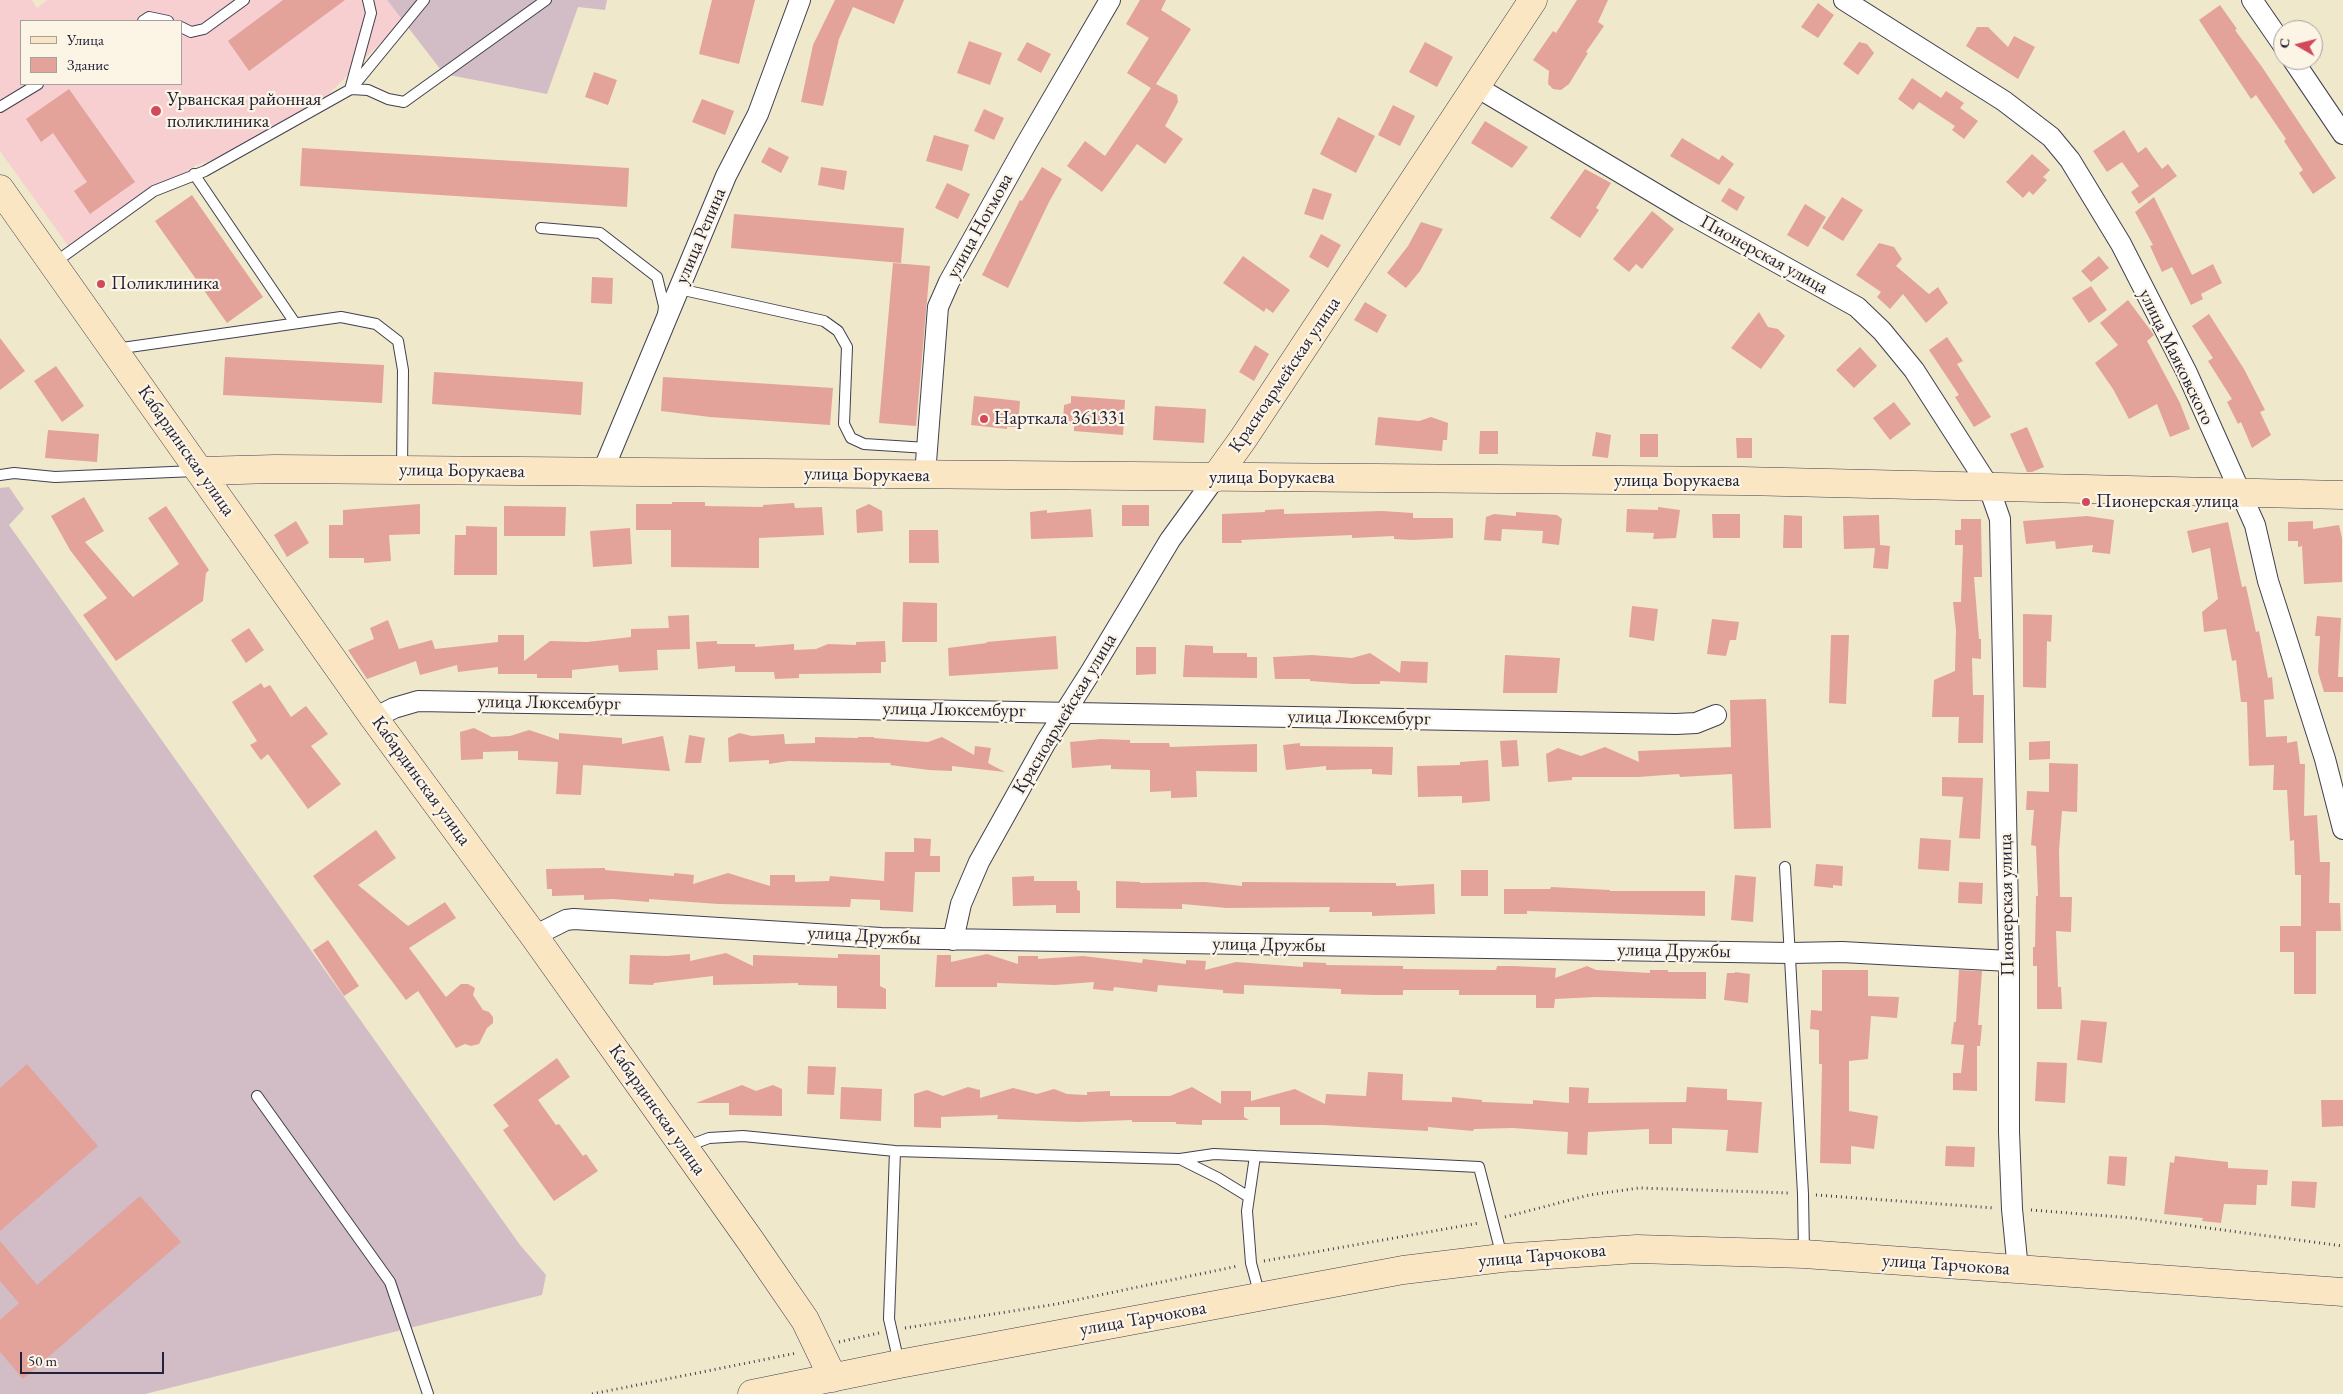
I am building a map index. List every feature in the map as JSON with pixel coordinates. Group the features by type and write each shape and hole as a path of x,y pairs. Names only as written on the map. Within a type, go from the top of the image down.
{"main road":[{"name":"Красноармейская улица","path":"1215,478 1244,439 1533,0"},
{"name":"Кабардинская улица","path":"0,189 374,718 534,936 684,1147 805,1320 833,1378"},
{"name":"улица Борукаева","path":"201,471 275,469 1732,481 1988,485 2343,495"},
{"name":"улица Тарчокова","path":"752,1394 899,1364 1403,1270 1502,1258 1637,1249 1804,1254 2343,1292"}],"street":[{"name":"улица Репина","path":"602,473 726,176 758,114 800,0"},
{"name":"улица Ногмова","path":"925,475 938,307 949,282 1024,146 1110,0"},
{"name":"улица Маяковского","path":"1844,0 2004,101 2051,137 2070,160 2121,244 2187,374 2255,525 2268,581 2325,759 2343,829"},
{"path":"2252,0 2273,30"},
{"path":"2300,70 2343,134"},
{"name":"Пионерская улица","path":"1475,86 1688,213 1857,307 1882,331 1914,370 1988,485 2000,519 2009,961 2009,1132 2012,1209 2018,1270"},
{"name":"Красноармейская улица","path":"953,940 960,904 979,862 1064,711 1090,674 1170,540 1215,478"},
{"name":"улица Люксембург","path":"374,718 394,708 418,701 1064,711 1676,724 1696,723 1716,715"},
{"name":"улица Дружбы","path":"534,936 566,920 574,919 882,938 1790,953 1842,952 2009,961"}],"lane":[{"path":"182,28 191,32 204,29 244,0"},
{"path":"351,89 371,13 368,0"},
{"path":"53,264 154,191 205,171 351,89 424,0"},
{"path":"351,89 368,90 388,99 404,102 546,0"},
{"path":"144,20 149,17 163,20"},
{"path":"0,107 36,85"},
{"path":"194,174 295,323"},
{"path":"541,228 600,233 657,277 664,306 662,331"},
{"path":"679,289 824,321 838,331 847,347 844,424 851,438 864,444 926,448"},
{"path":"114,350 341,317 376,324 398,341 403,370 402,471"},
{"path":"0,475 14,473 55,477 201,471"},
{"path":"1785,867 1804,1194 1804,1254"},
{"path":"257,1096 390,1282 428,1394"},
{"path":"684,1147 709,1138 743,1136 895,1151 1180,1159 1214,1154 1479,1166 1502,1258"},
{"path":"895,1151 889,1319 899,1364"},
{"path":"1255,1156 1247,1211 1251,1263 1260,1297"},
{"path":"1180,1159 1218,1178 1249,1197"}],"shaded area":[{"name":"Урванская районная поликлиника","path":"0,0 32,0 37,8 47,0 387,0 403,21 294,128 249,149 196,165 74,254 0,151"},
{"path":"387,0 607,0 605,10 578,7 547,94 444,74"},
{"path":"9,487 24,509 9,525 520,1245 546,1275 542,1295 145,1394 0,1394 0,488"}],"building":[{"path":"283,0 345,0 249,71 228,41"},
{"path":"712,0 755,0 739,64 699,54"},
{"path":"835,0 904,0 894,24 853,7 839,39 823,106 801,102 813,45"},
{"path":"1140,0 1166,0 1161,10 1191,29 1156,84 1177,95 1178,102 1165,126 1183,139 1165,164 1137,144 1102,192 1067,166 1085,141 1105,156 1151,88 1127,73 1149,38 1126,24"},
{"path":"1577,0 1608,0 1598,22 1604,26 1586,52 1588,53 1569,84 1561,90 1553,89 1548,84 1549,71 1533,60 1553,31 1556,33"},
{"path":"1818,3 1834,15 1818,38 1801,27"},
{"path":"2220,5 2336,178 2313,194 2299,173 2303,170 2284,141 2286,139 2256,95 2251,99 2199,20"},
{"path":"1977,27 1988,27 2008,47 2014,36 2035,47 2018,79 1966,46"},
{"path":"969,41 1002,53 990,85 957,73"},
{"path":"1027,42 1051,54 1041,73 1017,60"},
{"path":"1425,42 1453,57 1437,87 1409,72"},
{"path":"1859,42 1867,44 1874,53 1858,75 1843,64"},
{"path":"594,72 617,80 608,105 585,97"},
{"path":"1912,78 1941,98 1946,91 1964,103 1960,108 1978,121 1964,139 1952,130 1955,126 1919,102 1913,110 1898,99"},
{"path":"69,89 135,182 90,214 74,191 87,182 53,133 41,142 26,119"},
{"path":"702,99 734,111 725,135 692,122"},
{"path":"1393,105 1415,116 1400,146 1378,135"},
{"path":"984,109 1004,118 994,140 974,131"},
{"path":"1338,117 1375,136 1356,173 1320,154"},
{"path":"1485,121 1528,147 1512,168 1471,143"},
{"path":"2124,130 2138,153 2146,147 2162,169 2168,164 2177,176 2139,204 2131,192 2139,186 2122,162 2107,172 2093,151"},
{"path":"934,135 969,145 962,171 926,161"},
{"path":"1682,138 1719,160 1722,155 1734,164 1719,185 1670,156"},
{"path":"769,147 789,157 781,173 761,162"},
{"path":"302,148 629,168 627,207 300,186"},
{"path":"2032,154 2050,170 2043,177 2047,180 2033,195 2029,191 2023,198 2006,182"},
{"path":"821,167 847,171 844,190 818,185"},
{"path":"1042,167 1062,179 1008,288 982,275 1020,200 1022,201"},
{"path":"1585,169 1611,183 1596,208 1599,210 1580,238 1550,218"},
{"path":"947,183 970,194 958,219 935,208"},
{"path":"1313,188 1332,194 1323,220 1304,214"},
{"path":"1729,188 1745,197 1737,211 1721,201"},
{"path":"192,195 263,297 227,323 155,221"},
{"path":"1842,197 1863,210 1843,241 1822,228"},
{"path":"2154,197 2192,275 2213,264 2222,283 2201,294 2203,299 2191,305 2172,267 2162,272 2150,246 2153,245 2135,212"},
{"path":"1805,204 1826,217 1808,247 1787,235"},
{"path":"1652,211 1674,229 1642,269 1636,264 1629,272 1613,259"},
{"path":"734,214 904,228 901,263 731,248"},
{"path":"1421,222 1443,229 1420,271 1406,288 1387,273 1408,246"},
{"path":"1321,234 1341,245 1328,268 1309,257"},
{"path":"1879,243 1894,247 1902,259 1896,266 1929,294 1938,287 1948,303 1926,323 1903,294 1890,309 1877,297 1881,292 1856,275"},
{"path":"1243,256 1290,290 1273,313 1266,308 1264,312 1223,283"},
{"path":"2099,256 2109,268 2091,282 2081,271"},
{"path":"893,263 930,266 916,426 879,423"},
{"path":"592,277 613,278 612,304 591,303"},
{"path":"2091,286 2107,310 2089,323 2072,298"},
{"path":"2128,300 2154,335 2147,341 2180,403 2190,429 2170,437 2157,404 2129,419 2113,389 2095,363 2118,345 2100,323"},
{"path":"1365,302 1387,315 1377,333 1354,320"},
{"path":"1759,312 1768,327 1778,329 1785,336 1761,369 1731,348"},
{"path":"2209,314 2244,369 2265,410 2260,412 2271,435 2252,448 2241,422 2238,424 2227,402 2232,399 2208,361 2213,358 2192,326"},
{"path":"1947,337 1963,361 1957,364 1991,417 1974,427 1955,397 1959,395 1929,350"},
{"path":"0,338 25,371 0,390"},
{"path":"1255,345 1269,354 1254,381 1239,372"},
{"path":"1860,347 1877,366 1854,388 1836,370"},
{"path":"225,357 384,365 382,403 223,395"},
{"path":"56,366 84,406 62,422 34,381"},
{"path":"434,372 583,382 581,415 432,404"},
{"path":"663,377 833,388 830,425 710,417 661,411"},
{"path":"974,396 1020,401 1018,427 1007,427 1007,429 971,425"},
{"path":"1071,396 1125,400 1123,435 1074,431 1074,425 1063,424 1064,405 1071,403"},
{"path":"1894,402 1911,424 1890,440 1873,418"},
{"path":"1155,406 1206,409 1204,443 1153,440"},
{"path":"1378,417 1419,421 1431,417 1448,423 1447,440 1443,440 1442,451 1375,445"},
{"path":"2027,427 2044,467 2032,472 2027,472 2010,434"},
{"path":"48,430 99,434 97,462 45,458"},
{"path":"1480,431 1498,431 1498,454 1479,454"},
{"path":"1596,432 1611,435 1608,458 1592,456"},
{"path":"1640,434 1658,434 1658,457 1640,457"},
{"path":"1736,438 1752,438 1752,458 1737,458"},
{"path":"84,497 104,531 85,542 133,597 179,564 148,518 166,506 209,570 206,573 203,601 116,661 83,615 107,598 70,550 51,516"},
{"path":"672,502 705,502 705,506 763,507 763,505 794,503 795,508 822,507 824,535 759,538 759,568 671,567 671,530 636,530 636,504 672,504"},
{"path":"420,504 420,534 389,535 391,561 364,563 364,558 329,558 329,525 343,525 343,510"},
{"path":"869,504 882,511 883,531 857,533 856,510"},
{"path":"1122,505 1149,505 1149,526 1122,526"},
{"path":"504,506 566,507 565,536 504,536"},
{"path":"1658,507 1680,510 1676,538 1653,539 1654,533 1626,532 1627,509 1658,510"},
{"path":"1091,509 1093,537 1031,539 1030,512 1047,510 1047,513"},
{"path":"1284,509 1284,514 1382,511 1413,513 1413,518 1453,518 1453,538 1412,540 1394,539 1394,536 1352,538 1352,535 1241,540 1242,543 1222,543 1222,514"},
{"path":"1516,512 1557,515 1562,519 1559,545 1542,543 1543,531 1502,529 1501,541 1484,540 1486,517 1494,514 1516,516"},
{"path":"1712,514 1740,514 1740,538 1713,538"},
{"path":"1784,515 1802,516 1802,548 1783,548"},
{"path":"1879,515 1880,545 1890,546 1888,569 1873,568 1875,548 1844,549 1843,516"},
{"path":"2087,516 2114,520 2110,554 2092,552 2093,545 2056,549 2055,541 2026,544 2023,521"},
{"path":"1961,519 1981,519 1982,577 1974,577 1979,639 1981,639 1981,659 1972,658 1973,695 1984,695 1983,743 1958,743 1959,717 1932,717 1934,680 1955,671 1956,630 1953,602 1961,602 1963,545 1955,545 1955,530 1961,530"},
{"path":"296,521 309,543 287,557 274,535"},
{"path":"2313,521 2313,529 2339,525 2342,538 2342,582 2304,584 2302,546 2298,547 2298,541 2288,541 2288,522"},
{"path":"2228,522 2242,587 2246,586 2256,632 2259,631 2268,678 2272,677 2274,699 2264,700 2266,737 2287,736 2287,743 2297,741 2300,764 2305,764 2304,816 2317,815 2320,862 2330,862 2329,903 2340,903 2341,931 2316,931 2316,994 2294,994 2294,952 2280,952 2280,926 2301,926 2301,875 2295,875 2294,840 2290,841 2287,790 2273,790 2274,765 2249,766 2247,702 2241,702 2236,660 2232,661 2226,629 2204,632 2202,612 2218,599 2210,548 2192,553 2187,531"},
{"path":"466,526 497,527 497,575 454,575 455,535 466,535"},
{"path":"630,528 632,564 593,567 590,531"},
{"path":"909,530 938,530 939,563 909,563"},
{"path":"903,602 937,603 937,642 902,642"},
{"path":"1632,606 1658,609 1654,641 1629,637"},
{"path":"2023,614 2052,615 2051,642 2047,641 2046,688 2023,687"},
{"path":"689,615 690,649 657,650 658,670 619,672 618,665 572,670 572,678 537,678 537,674 498,674 498,667 458,672 457,665 420,675 416,661 367,679 348,650 374,639 370,628 388,620 399,649 432,640 435,649 498,642 498,635 524,635 524,661 550,641 587,642 631,637 631,629 669,628 668,616"},
{"path":"2317,616 2341,618 2338,677 2343,677 2343,692 2324,692 2318,672 2320,636 2315,636"},
{"path":"1712,619 1739,622 1736,640 1730,640 1726,656 1707,654"},
{"path":"249,628 264,650 246,663 231,640"},
{"path":"1831,635 1849,635 1846,704 1829,703"},
{"path":"1056,636 1058,669 949,676 948,648 986,642"},
{"path":"717,641 717,644 755,644 755,647 794,644 794,650 816,649 828,644 856,645 856,642 885,641 886,662 881,662 881,673 799,674 799,678 775,679 774,672 735,672 735,666 698,669 696,642"},
{"path":"1185,645 1213,646 1213,653 1247,653 1247,657 1257,657 1257,678 1183,677"},
{"path":"1136,647 1156,647 1156,674 1136,675"},
{"path":"1370,653 1400,673 1401,661 1428,662 1427,683 1380,681 1380,684 1353,684 1310,681 1310,679 1275,679 1273,657 1312,655 1352,658"},
{"path":"1505,655 1560,658 1557,693 1503,693"},
{"path":"261,683 264,688 270,685 291,717 306,706 328,734 311,746 341,784 308,809 268,754 261,760 250,745 257,741 232,702"},
{"path":"1766,699 1771,828 1734,829 1732,774 1680,777 1679,774 1638,777 1572,777 1572,780 1548,782 1546,754 1558,748 1581,756 1605,747 1639,762 1638,751 1731,747 1730,700"},
{"path":"474,728 492,737 510,736 529,730 559,740 559,733 622,738 622,744 663,736 670,771 583,765 581,795 556,794 558,762 518,760 518,751 483,752 483,759 461,760 460,732"},
{"path":"739,733 752,736 784,734 785,744 815,743 815,737 874,737 928,742 942,737 974,755 975,746 991,748 988,763 1005,772 952,766 952,771 929,770 890,765 891,763 788,761 769,764 769,760 729,762 728,738"},
{"path":"689,735 705,738 701,763 685,763"},
{"path":"1101,739 1130,740 1130,743 1169,743 1170,747 1257,744 1257,772 1196,771 1197,797 1171,798 1171,791 1150,792 1150,770 1111,769 1111,765 1072,768 1070,742"},
{"path":"1517,740 1519,766 1502,767 1500,741"},
{"path":"2050,741 2050,759 2029,760 2029,742"},
{"path":"1300,743 1300,746 1393,747 1392,775 1372,774 1372,769 1326,770 1326,766 1286,770 1283,745"},
{"path":"1488,760 1490,801 1462,803 1462,796 1418,797 1417,766 1460,765 1460,762"},
{"path":"2049,763 2078,764 2077,812 2062,811 2059,851 2060,897 2072,897 2071,932 2056,931 2058,987 2061,987 2062,1009 2037,1009 2037,966 2033,966 2036,896 2038,896 2036,846 2031,845 2034,810 2026,810 2027,791 2049,792"},
{"path":"1942,777 1983,778 1980,839 1959,838 1963,797 1942,796"},
{"path":"376,830 396,858 358,885 408,926 445,902 456,918 409,948 446,997 461,984 468,984 475,988 473,995 483,1010 489,1012 493,1017 493,1023 487,1028 479,1044 471,1046 465,1044 456,1048 418,991 406,1000 313,876"},
{"path":"914,838 931,839 930,856 940,856 940,872 915,872 913,912 880,910 880,900 851,899 850,907 718,904 649,899 649,902 613,899 584,900 584,895 552,896 552,889 547,889 546,869 605,868 605,870 674,876 674,873 694,875 693,884 728,873 770,886 770,875 795,875 795,882 829,881 830,876 884,881 885,852 914,852"},
{"path":"1920,838 1951,840 1949,871 1918,869"},
{"path":"1816,864 1843,866 1842,886 1833,885 1833,888 1814,886"},
{"path":"1461,870 1488,870 1488,896 1461,896"},
{"path":"1735,875 1756,877 1753,922 1731,920"},
{"path":"1034,876 1034,881 1077,881 1077,890 1080,891 1080,913 1056,913 1056,905 1013,906 1012,877"},
{"path":"1116,881 1140,883 1205,882 1242,886 1242,882 1396,883 1396,886 1434,884 1435,914 1372,916 1372,912 1329,912 1330,907 1227,908 1182,904 1182,909 1116,908"},
{"path":"1959,882 1983,883 1982,904 1958,903"},
{"path":"1551,887 1610,891 1705,891 1705,916 1527,911 1527,914 1504,914 1504,889 1550,889"},
{"path":"328,940 359,986 344,996 313,950"},
{"path":"726,953 753,966 753,955 838,958 838,954 880,955 880,986 886,989 886,1009 837,1008 837,986 798,985 798,983 713,985 713,976 654,983 653,985 629,984 630,955 667,956 690,954 690,961"},
{"path":"987,954 1018,964 1018,956 1038,956 1038,959 1083,956 1142,963 1143,959 1186,964 1186,960 1206,961 1205,970 1236,962 1303,967 1303,962 1326,963 1326,965 1403,966 1403,969 1496,970 1497,966 1556,968 1555,978 1587,966 1596,970 1650,973 1650,970 1706,972 1706,999 1596,997 1555,999 1554,1008 1536,1008 1536,995 1459,995 1459,990 1403,990 1403,995 1375,995 1341,994 1341,989 1244,985 1244,994 1223,993 1223,990 1158,985 1157,992 1114,987 1113,991 1093,989 1094,982 1055,985 997,983 997,987 935,987 937,955 951,955 951,962"},
{"path":"1822,970 1868,970 1868,996 1899,997 1897,1018 1871,1016 1868,1059 1849,1061 1849,1111 1878,1116 1874,1149 1851,1146 1851,1164 1820,1163 1822,1064 1819,1064 1819,1030 1810,1029 1811,1010 1822,1011"},
{"path":"1959,970 1982,971 1978,1025 1982,1025 1980,1046 1977,1046 1977,1091 1953,1090 1953,1073 1961,1073 1964,1045 1951,1044 1954,1022 1956,1022"},
{"path":"1727,973 1750,974 1748,1003 1724,1000"},
{"path":"2081,1020 2107,1022 2102,1063 2077,1060"},
{"path":"557,1058 570,1077 538,1100 556,1125 559,1124 583,1156 586,1154 598,1171 554,1201 503,1130 509,1126 493,1105"},
{"path":"2037,1062 2067,1063 2065,1103 2035,1101"},
{"path":"27,1064 98,1146 0,1231 0,1088"},
{"path":"808,1066 836,1067 834,1095 807,1094"},
{"path":"1368,1072 1403,1074 1402,1100 1452,1102 1452,1097 1482,1100 1482,1102 1533,1104 1533,1100 1569,1103 1569,1087 1589,1088 1588,1103 1686,1102 1687,1087 1727,1089 1727,1100 1762,1102 1758,1153 1726,1151 1728,1130 1672,1128 1672,1144 1649,1144 1649,1129 1588,1132 1587,1155 1567,1154 1568,1132 1513,1128 1474,1129 1473,1131 1428,1127 1428,1131 1324,1125 1280,1125 1280,1107 1244,1107 1244,1117 1249,1120 1202,1120 1202,1125 1176,1124 1176,1122 1132,1122 1132,1120 1078,1122 997,1119 998,1115 941,1117 941,1128 914,1127 914,1094 927,1090 943,1096 968,1087 980,1090 980,1098 1013,1088 1037,1094 1054,1089 1067,1094 1087,1095 1087,1092 1110,1091 1110,1096 1170,1096 1192,1087 1221,1104 1221,1091 1251,1091 1251,1101 1295,1089 1325,1104 1326,1094 1366,1096"},
{"path":"742,1085 756,1091 773,1085 782,1089 782,1116 729,1115 729,1103 696,1103"},
{"path":"841,1087 882,1089 881,1121 840,1119"},
{"path":"2321,1100 2343,1100 2343,1126 2322,1127"},
{"path":"1946,1146 1975,1147 1974,1167 1945,1166"},
{"path":"2109,1156 2127,1157 2125,1186 2107,1184"},
{"path":"2175,1156 2228,1162 2228,1168 2268,1170 2267,1185 2257,1185 2256,1205 2224,1204 2221,1223 2202,1221 2203,1218 2164,1214 2170,1162 2174,1163"},
{"path":"2292,1181 2317,1182 2315,1208 2291,1206"},
{"path":"140,1196 181,1242 23,1379 0,1352 0,1320 19,1303 0,1281 0,1241 37,1285"}],"place":[{"name":"Урванская районная поликлиника","path":"156,111"},
{"name":"Поликлиника","path":"101,284"},
{"name":"Нарткала 361331","path":"984,419"},
{"name":"Пионерская улица","path":"2086,502"}]}
